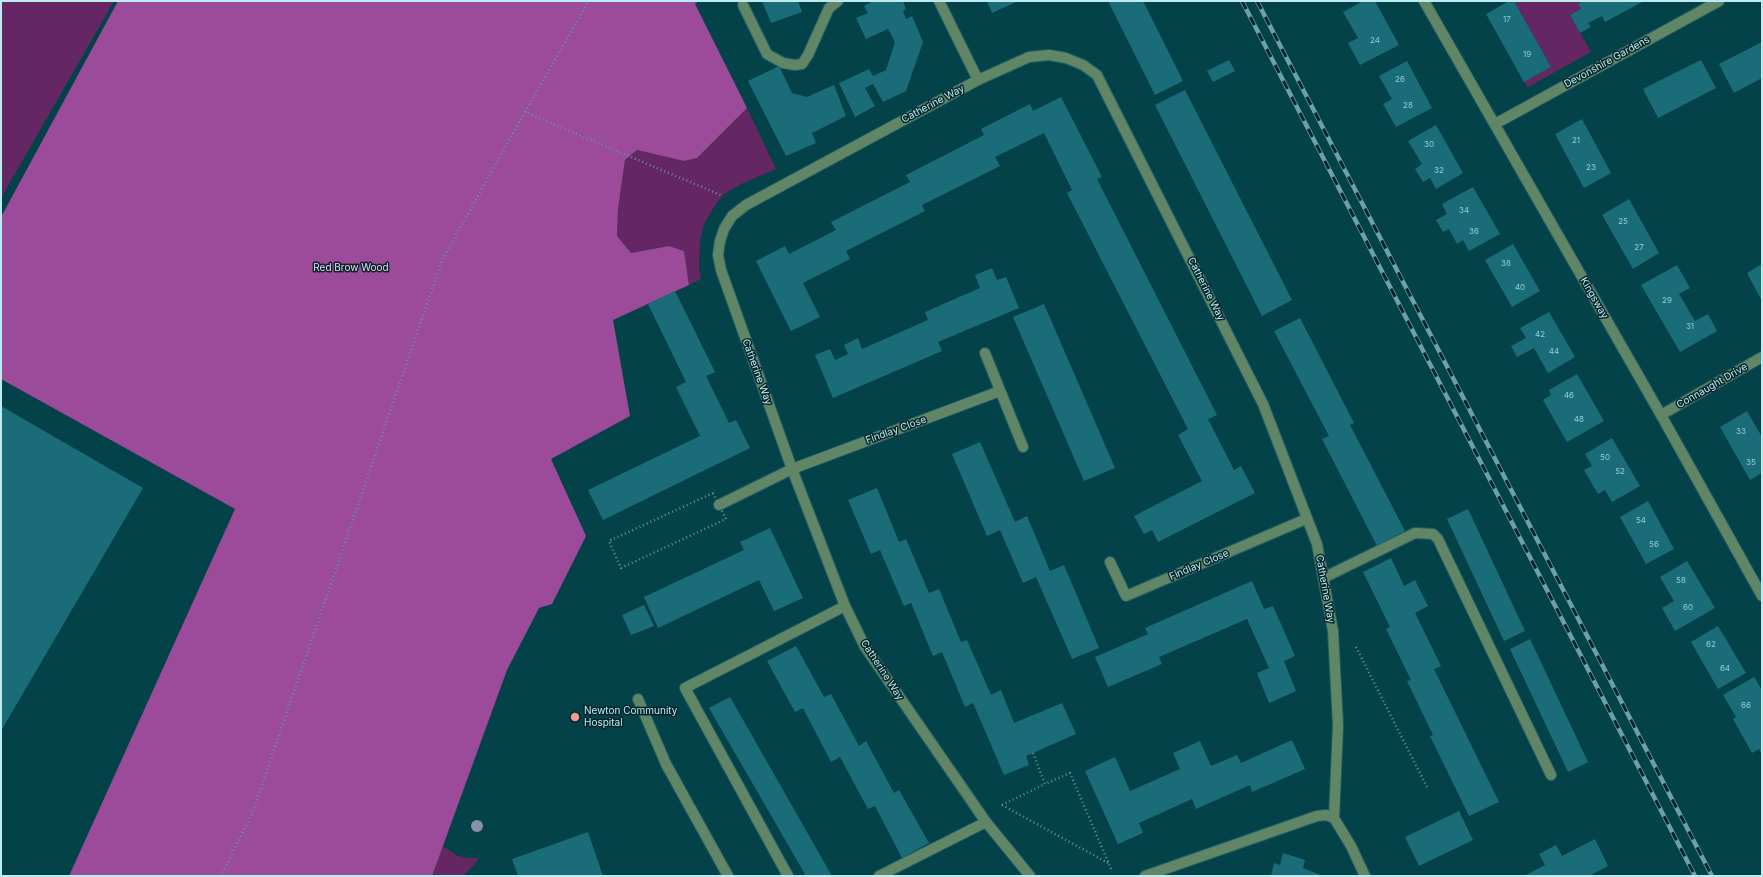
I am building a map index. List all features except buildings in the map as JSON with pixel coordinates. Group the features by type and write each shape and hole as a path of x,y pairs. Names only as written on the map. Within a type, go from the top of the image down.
{"street":[{"path":"743,5 767,54 784,63 795,65 802,64 808,55 829,8 838,1"},
{"path":"939,1 978,80"},
{"name":"Kingsway","path":"1424,1 1661,415 1762,596"},
{"name":"Devonshire Gardens","path":"1495,124 1719,1"},
{"name":"Catherine Way","path":"1030,876 986,822 866,647 845,606 792,469 721,270 718,255 724,229 732,216 746,205 978,80 1028,57 1049,55 1066,58 1083,65 1097,75 1263,404 1306,519 1317,544 1333,631 1338,725 1334,818"},
{"path":"985,353 1023,447"},
{"name":"Connaught Drive","path":"1661,415 1762,357"},
{"name":"Findlay Close","path":"719,505 792,469 1000,391"},
{"name":"Findlay Close","path":"1110,562 1126,596 1306,519"},
{"path":"1323,578 1416,533 1433,534 1441,546 1551,775"},
{"path":"788,876 685,688 845,606"},
{"path":"638,699 666,764 728,876"},
{"path":"1145,876 1317,816 1326,815 1334,818 1365,876"},
{"path":"879,876 986,822"}],"path":[{"path":"221,876 252,814 442,260 525,112 590,1"},
{"path":"525,112 746,205"},
{"path":"713,493 719,505 726,519 621,568 609,541 713,493"},
{"path":"1356,646 1428,789"},
{"path":"1033,753 1046,784"},
{"path":"996,808 1070,773 1112,871"},
{"path":"1002,805 1108,863"}],"shaded area":[{"path":"1,1 114,1 1,198"},
{"path":"1514,1 1583,1 1578,4 1581,9 1570,15 1591,52 1528,87 1524,82 1551,67"},
{"path":"747,108 776,169 741,184 723,195 714,207 704,224 700,240 699,268 701,279 689,285 684,251 669,246 631,253 617,236 618,209 625,160 637,150 684,161 697,158"},
{"path":"442,846 458,856 478,858 475,864 463,876 432,876"}],"green space":[{"name":"Red Brow Wood","path":"118,1 698,1 695,4 747,108 697,158 684,161 637,150 625,160 618,209 617,236 631,253 669,246 684,251 689,285 613,320 630,416 551,459 586,536 552,604 539,608 507,670 432,876 69,876 235,509 1,379 1,217"}],"railway":[{"path":"1242,1 1695,876"},
{"path":"1257,1 1712,876"}],"place":[{"name":"Newton Community Hospital","path":"575,717"}]}
